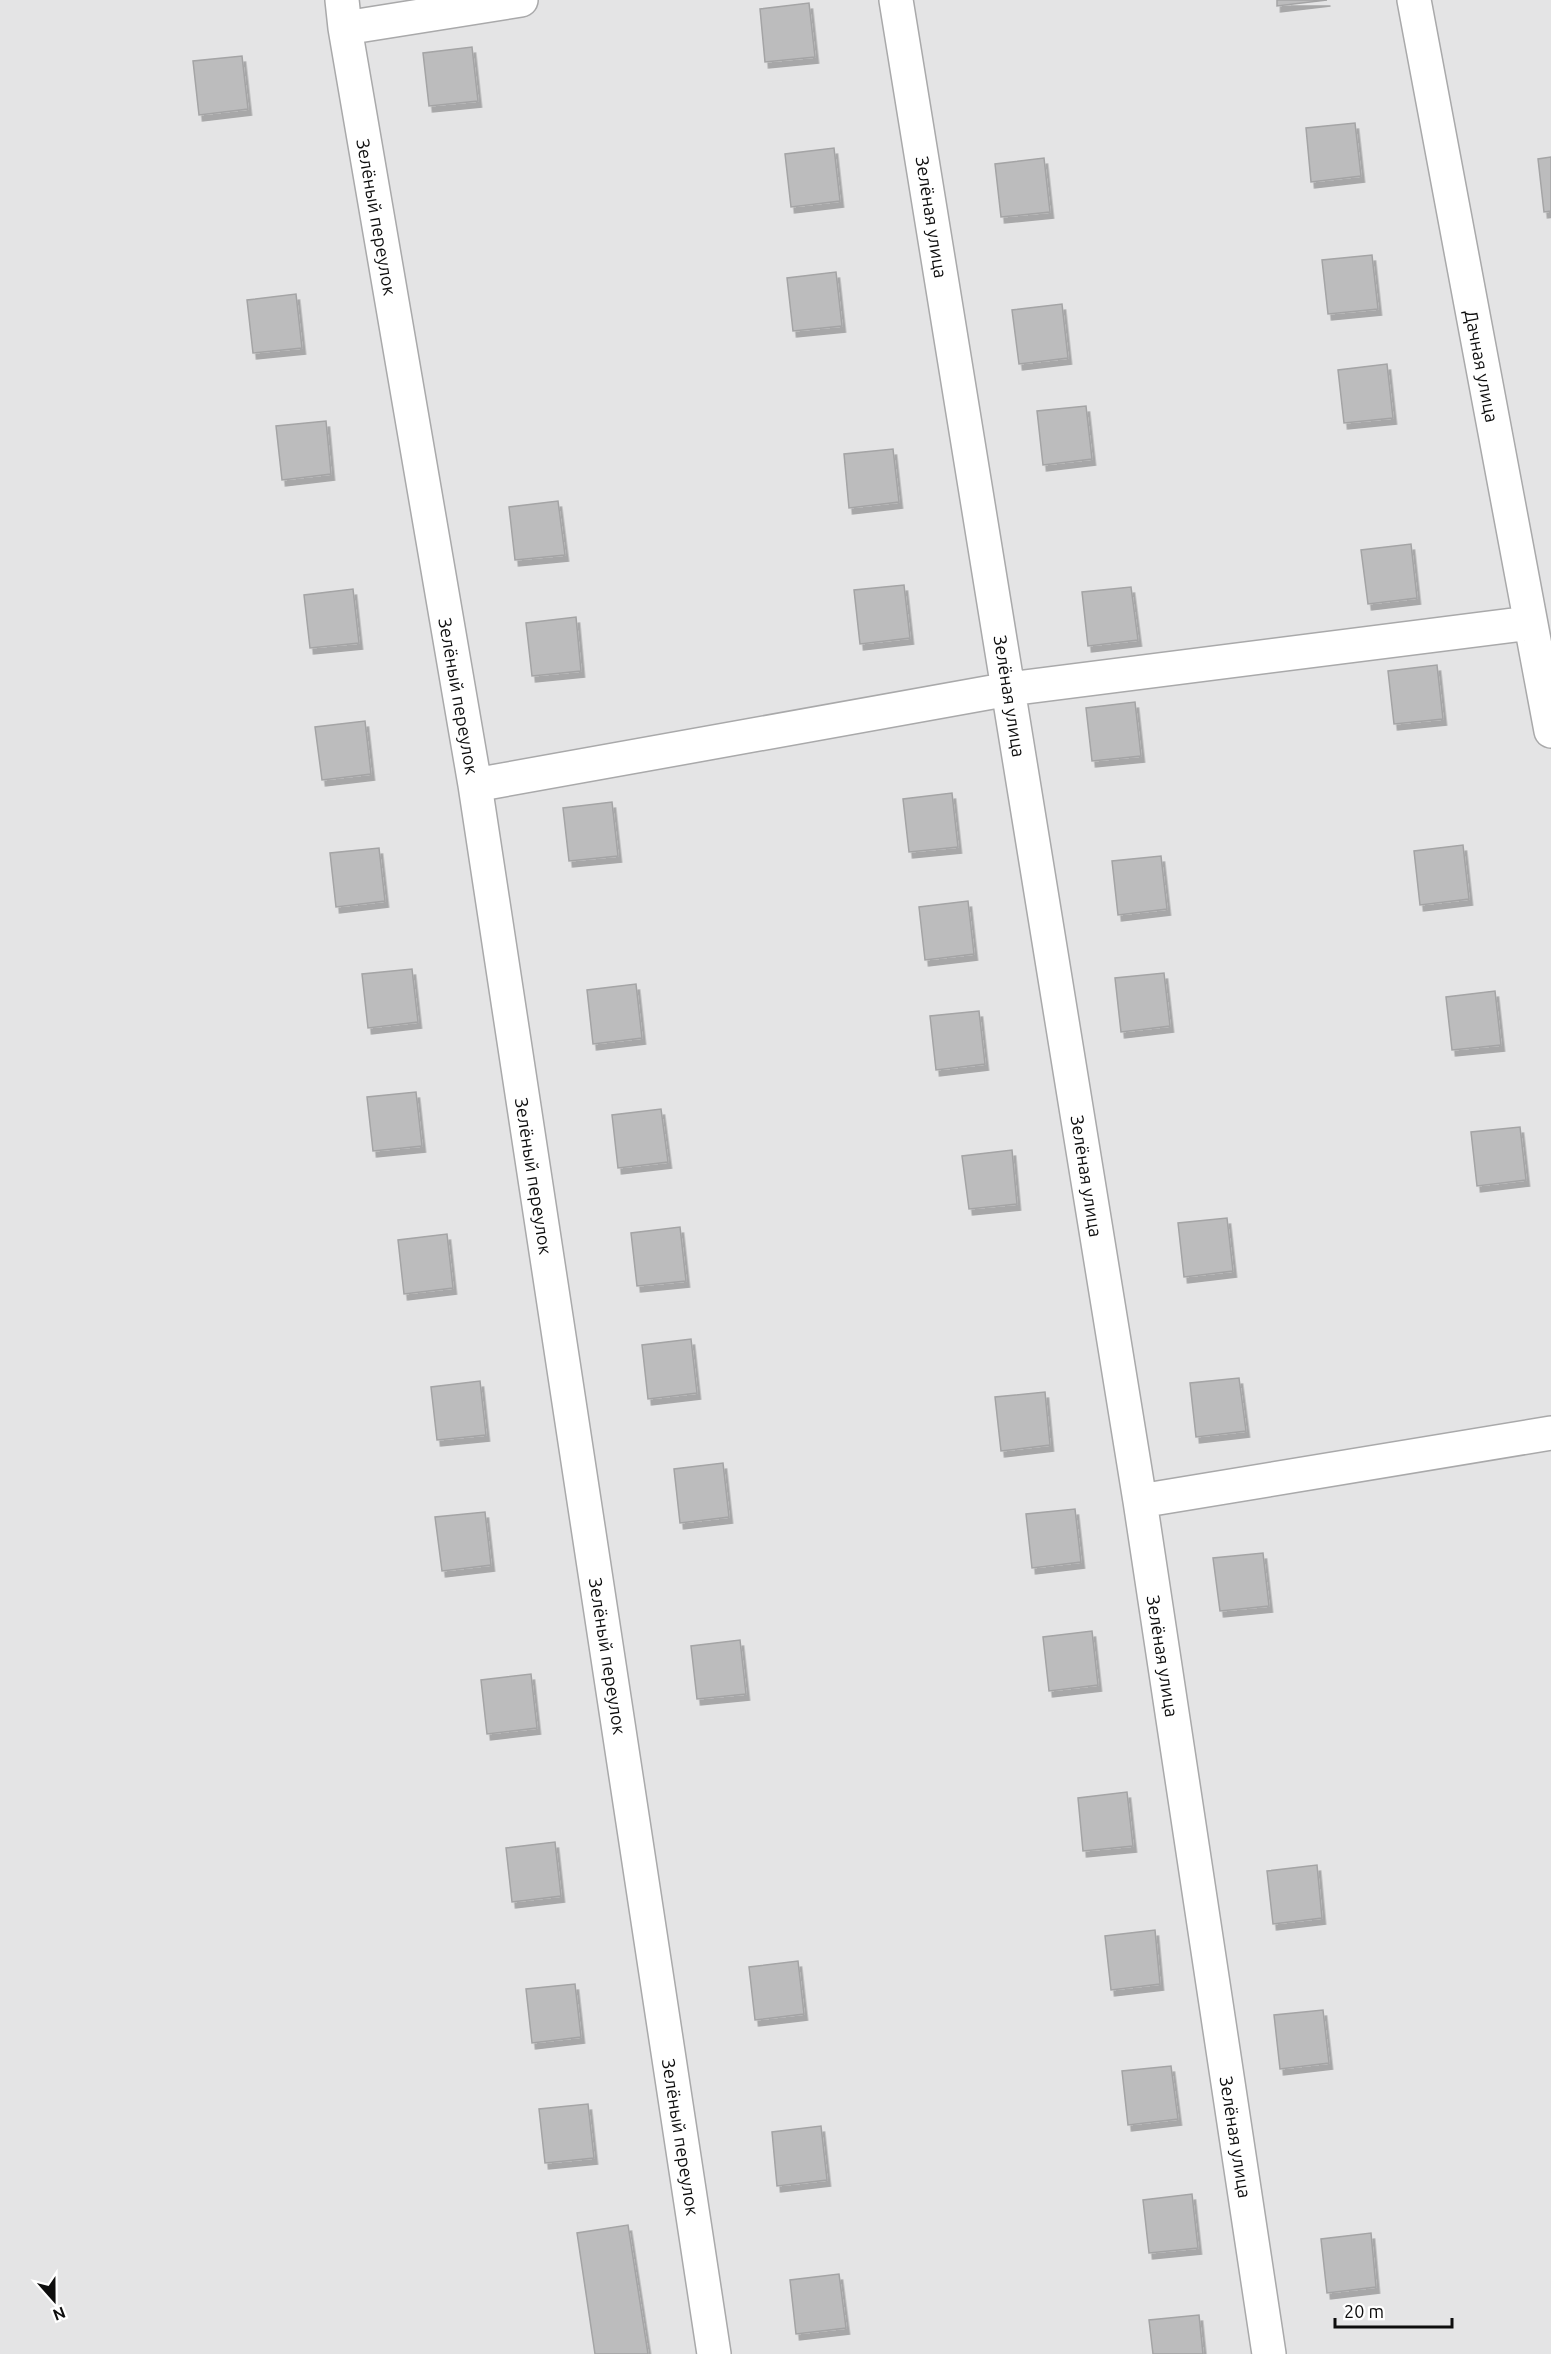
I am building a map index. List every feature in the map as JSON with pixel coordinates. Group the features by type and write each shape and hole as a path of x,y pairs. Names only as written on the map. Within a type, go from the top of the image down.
{"street":[{"path":"344,14 521,0"},
{"name":"Зелёная улица","path":"896,0 1140,1501 1269,2354"},
{"name":"Дачная улица","path":"1414,0 1551,731"},
{"name":"Зелёный переулок","path":"344,14 475,785 714,2354"},
{"path":"475,785 1009,689 1530,622"},
{"path":"1140,1501 1551,1433"}],"building":[{"path":"1277,0 1327,0 1277,6"},
{"path":"809,3 815,57 765,62 760,9"},
{"path":"472,47 478,101 429,106 423,53"},
{"path":"242,56 248,109 199,115 193,61"},
{"path":"1355,123 1361,176 1311,182 1306,128"},
{"path":"834,148 840,201 791,207 785,154"},
{"path":"1551,157 1551,211 1544,212 1538,159"},
{"path":"1044,158 1050,212 1001,217 995,164"},
{"path":"1372,255 1378,309 1328,314 1322,260"},
{"path":"836,272 842,326 793,331 787,278"},
{"path":"296,294 302,348 253,353 247,300"},
{"path":"1062,304 1068,358 1019,364 1012,310"},
{"path":"1387,364 1393,418 1344,423 1338,370"},
{"path":"1086,406 1092,459 1043,465 1037,411"},
{"path":"326,421 331,474 282,480 276,426"},
{"path":"893,449 899,502 849,508 844,454"},
{"path":"558,501 565,555 515,560 509,507"},
{"path":"1411,544 1417,598 1368,604 1361,550"},
{"path":"904,585 910,638 860,644 854,590"},
{"path":"1131,587 1138,640 1088,646 1082,592"},
{"path":"353,589 359,643 310,648 304,595"},
{"path":"576,617 581,671 532,676 526,623"},
{"path":"1437,665 1443,719 1394,724 1388,671"},
{"path":"1135,702 1141,756 1092,761 1086,708"},
{"path":"365,721 371,774 322,780 315,727"},
{"path":"952,793 958,847 909,852 903,799"},
{"path":"612,802 618,856 569,861 563,808"},
{"path":"1463,845 1469,899 1420,905 1414,851"},
{"path":"379,848 385,901 336,907 330,853"},
{"path":"1161,856 1167,909 1118,915 1112,861"},
{"path":"968,901 974,954 925,960 919,907"},
{"path":"412,969 418,1022 368,1028 362,974"},
{"path":"1164,973 1170,1026 1121,1032 1115,978"},
{"path":"636,984 642,1038 593,1044 587,990"},
{"path":"1495,991 1501,1045 1452,1050 1446,997"},
{"path":"979,1011 985,1064 936,1070 930,1016"},
{"path":"416,1092 422,1146 373,1151 367,1097"},
{"path":"661,1109 668,1162 618,1168 612,1115"},
{"path":"1520,1127 1526,1180 1477,1186 1471,1132"},
{"path":"1012,1150 1017,1204 969,1209 962,1156"},
{"path":"1227,1218 1233,1271 1184,1277 1178,1223"},
{"path":"680,1227 686,1281 637,1286 631,1233"},
{"path":"447,1234 453,1288 404,1294 398,1240"},
{"path":"691,1339 697,1393 648,1399 642,1345"},
{"path":"1239,1378 1246,1431 1196,1437 1190,1383"},
{"path":"480,1381 486,1435 437,1440 431,1387"},
{"path":"1045,1392 1050,1445 1001,1451 995,1397"},
{"path":"723,1463 729,1517 680,1523 674,1469"},
{"path":"1075,1509 1081,1562 1032,1568 1026,1514"},
{"path":"485,1512 491,1565 442,1571 435,1517"},
{"path":"1263,1553 1269,1606 1220,1611 1213,1558"},
{"path":"1092,1631 1098,1685 1049,1691 1043,1637"},
{"path":"740,1640 746,1694 697,1699 691,1646"},
{"path":"531,1674 537,1728 487,1734 481,1680"},
{"path":"1127,1792 1133,1846 1083,1851 1078,1798"},
{"path":"555,1842 561,1896 512,1902 506,1848"},
{"path":"1317,1865 1322,1918 1273,1924 1267,1871"},
{"path":"1155,1930 1160,1984 1111,1990 1105,1936"},
{"path":"798,1961 804,2014 755,2020 749,1967"},
{"path":"575,1984 581,2037 532,2043 526,1989"},
{"path":"1323,2010 1329,2063 1280,2069 1274,2015"},
{"path":"1171,2066 1178,2119 1128,2125 1122,2071"},
{"path":"588,2104 594,2158 545,2163 539,2109"},
{"path":"821,2126 827,2180 777,2186 772,2132"},
{"path":"1192,2194 1198,2248 1149,2253 1143,2200"},
{"path":"628,2225 648,2354 595,2354 577,2233"},
{"path":"1371,2233 1376,2287 1327,2293 1321,2239"},
{"path":"839,2274 846,2328 796,2334 790,2280"},
{"path":"1199,2315 1203,2354 1153,2354 1149,2320"}]}
